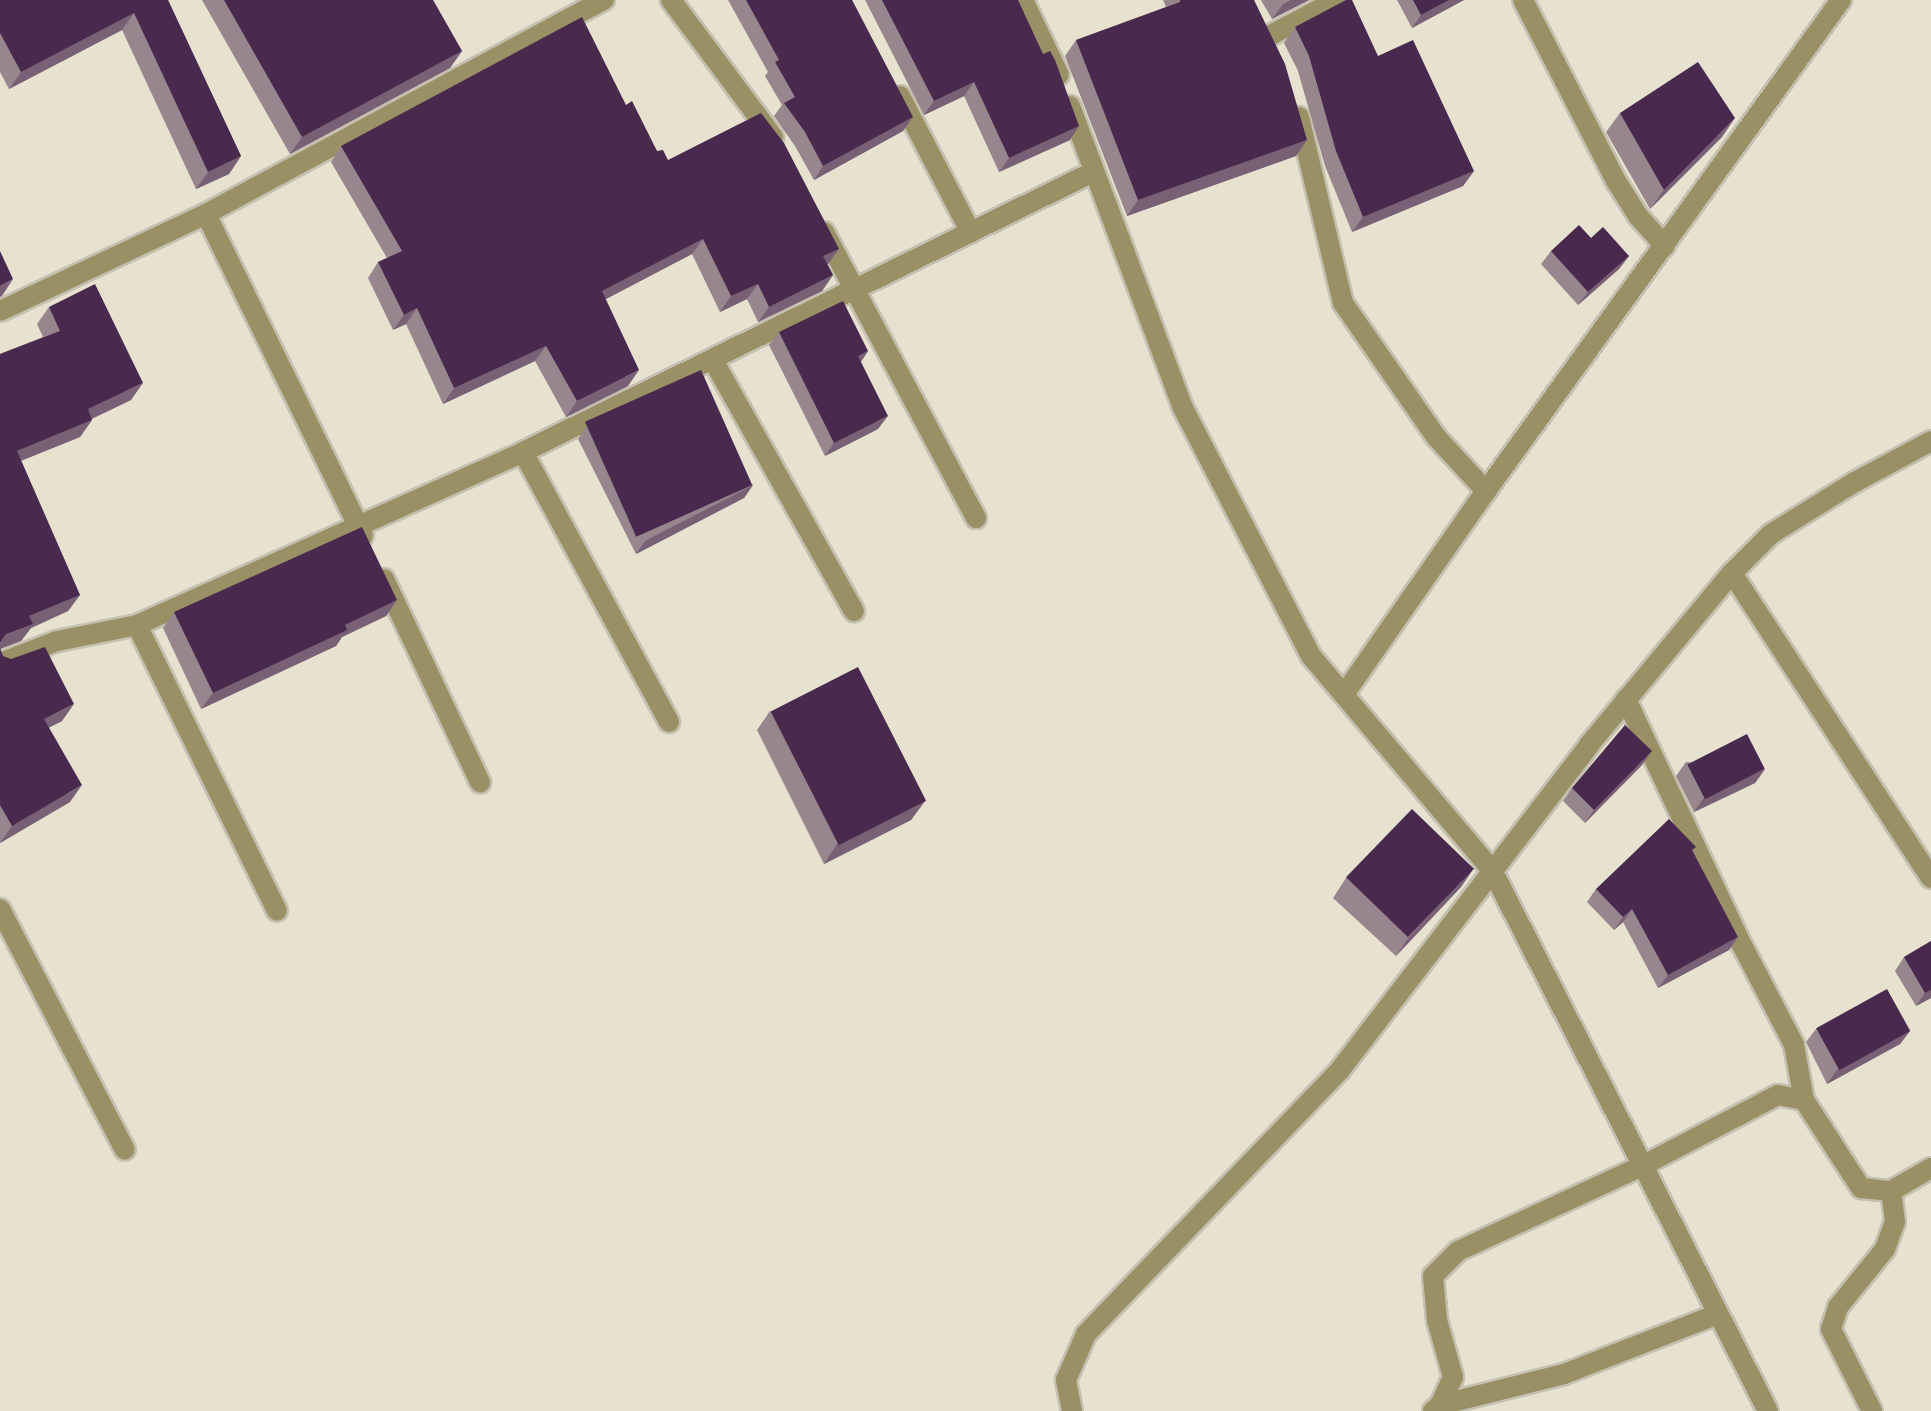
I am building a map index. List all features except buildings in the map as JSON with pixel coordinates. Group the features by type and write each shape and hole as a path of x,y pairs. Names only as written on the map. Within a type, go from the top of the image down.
{"street":[{"path":"0,311 206,214 604,0"},
{"path":"671,0 784,152"},
{"path":"1023,0 1057,69 1182,406 1311,656 1492,870 1768,1411"},
{"path":"1255,12 1272,43 1337,0"},
{"path":"1523,0 1616,181 1638,216 1665,246"},
{"path":"1345,693 1486,491 1841,0"},
{"path":"893,82 971,233"},
{"path":"1291,90 1305,136 1343,303 1436,437 1486,491"},
{"path":"0,663 57,641 137,625 357,523 523,452 1093,172"},
{"path":"812,208 976,518"},
{"path":"206,214 480,782"},
{"path":"713,360 854,611"},
{"path":"1072,1411 1066,1380 1086,1334 1340,1070 1626,699 1732,573 1771,534 1855,482 1931,441"},
{"path":"523,452 669,722"},
{"path":"1732,573 1931,878"},
{"path":"137,625 277,911"},
{"path":"1626,699 1742,945 1794,1045 1804,1100 1861,1188 1891,1191 1931,1168"},
{"path":"2,918 125,1150"},
{"path":"1437,1408 1453,1377 1437,1320 1433,1276 1458,1251 1642,1166 1778,1095 1804,1100"},
{"path":"1872,1411 1831,1329 1838,1307 1885,1249 1895,1222 1891,1191"},
{"path":"1437,1408 1564,1374 1718,1314"}]}
